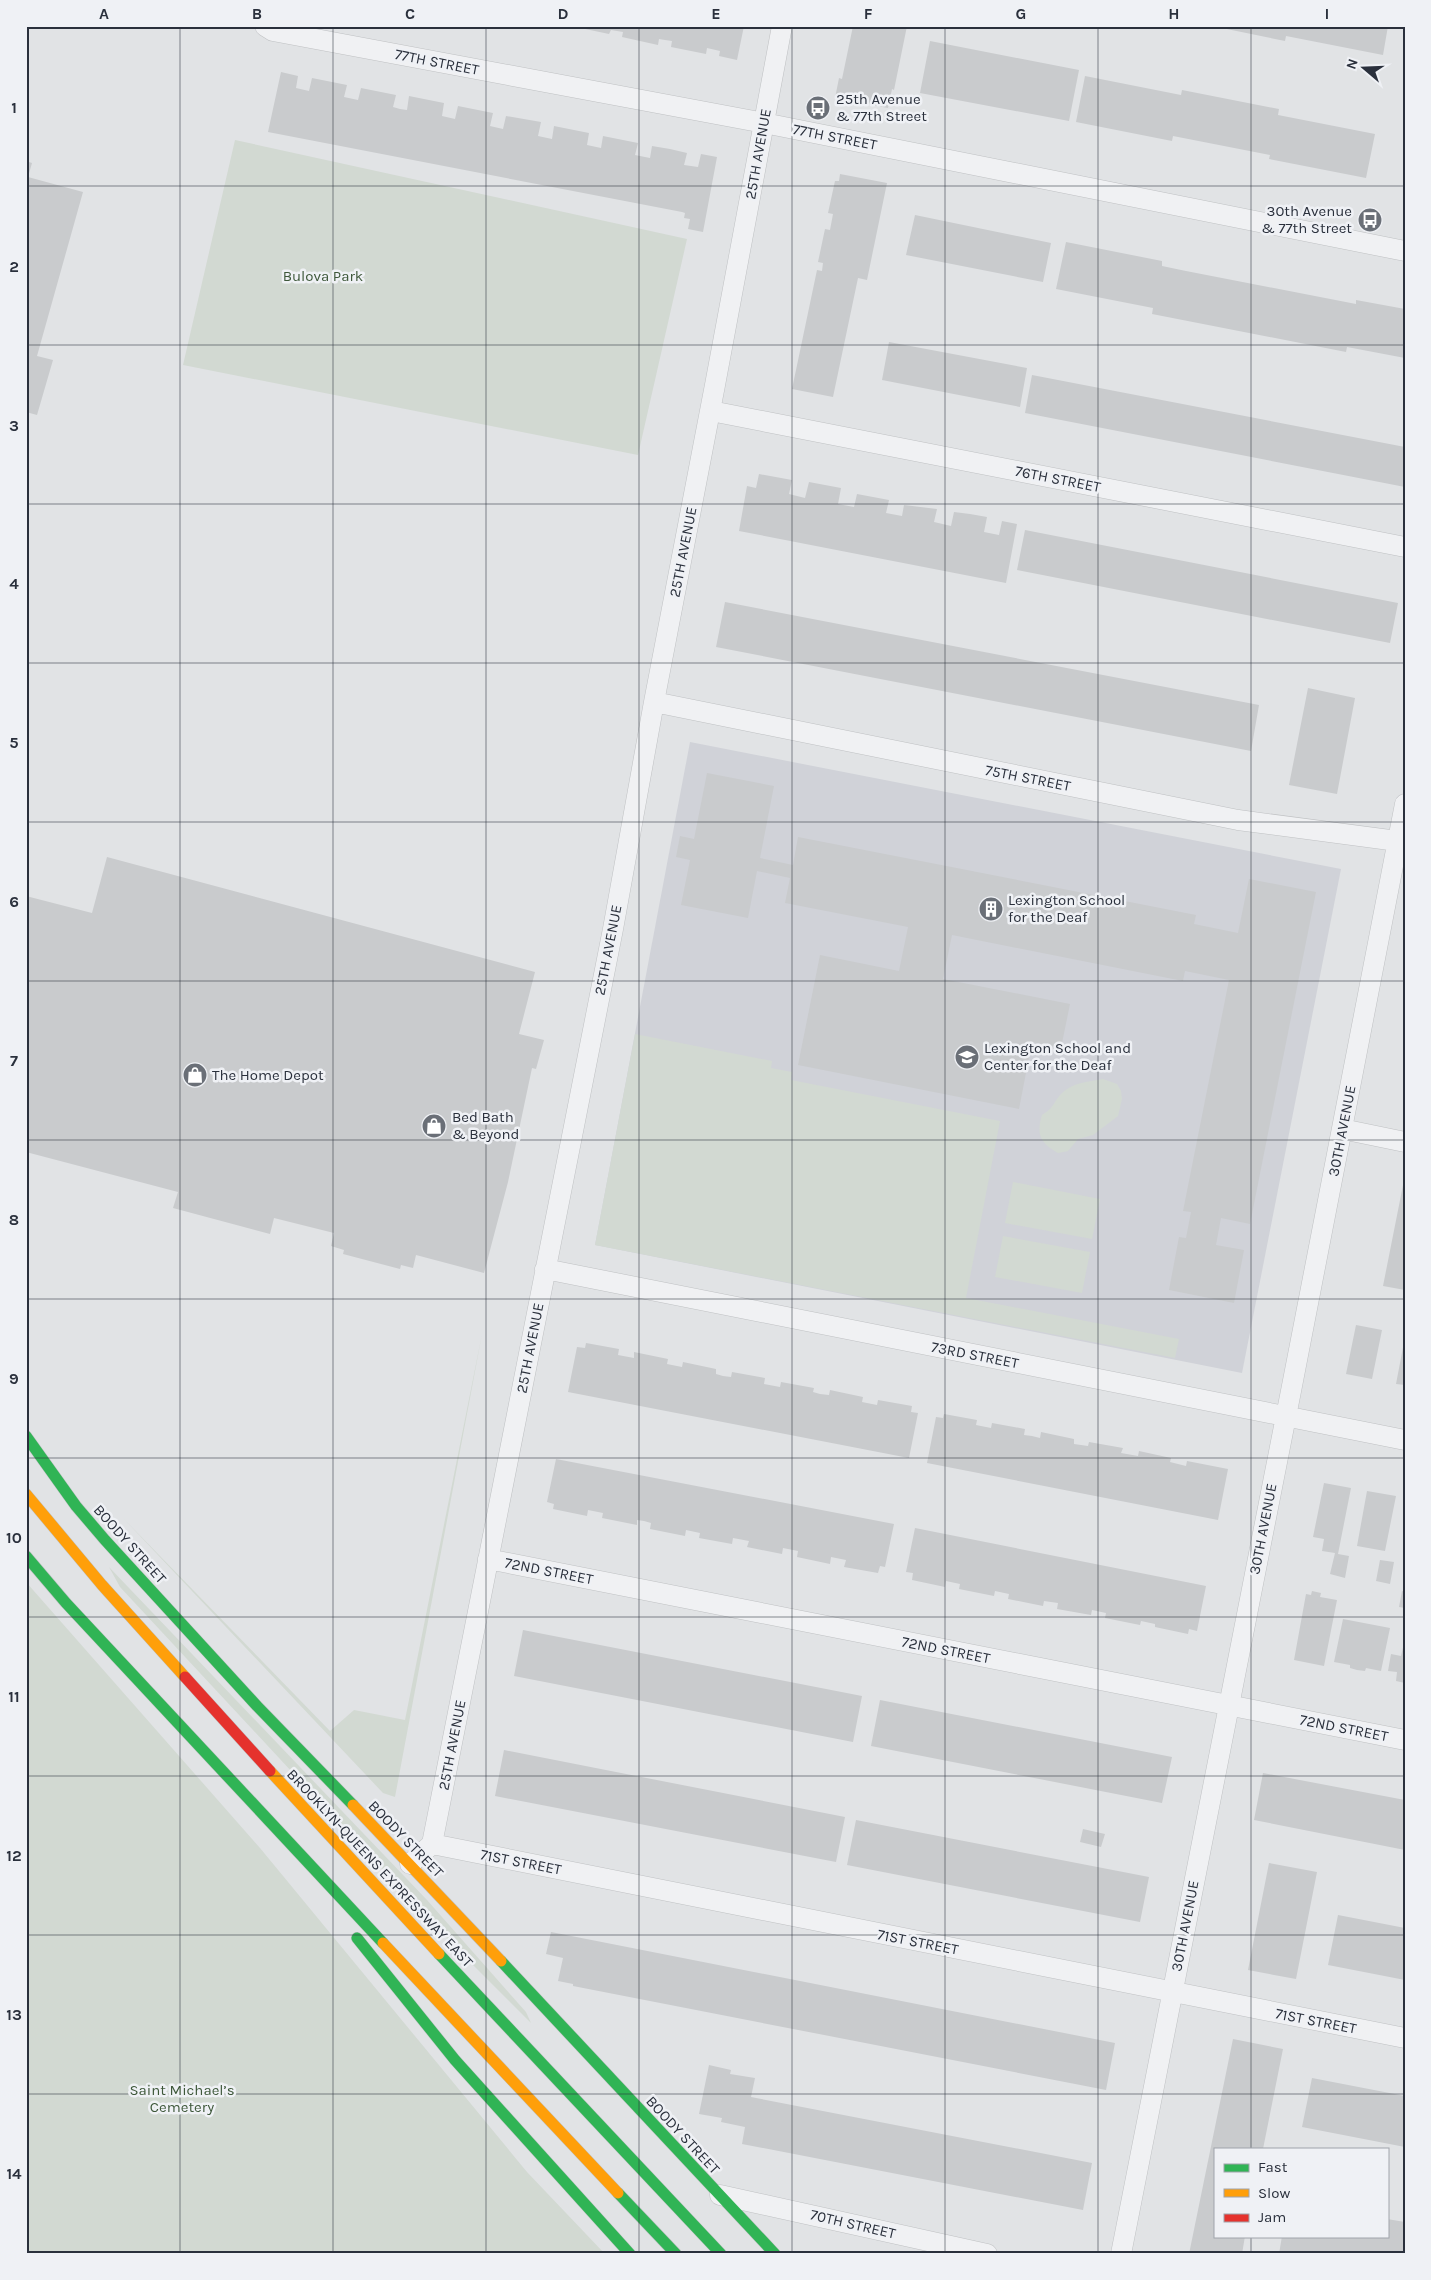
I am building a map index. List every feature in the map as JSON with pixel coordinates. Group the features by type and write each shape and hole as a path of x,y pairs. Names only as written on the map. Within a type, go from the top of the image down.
{"main road":[{"name":"BOODY STREET","path":"26,1436 76,1506 105,1540 257,1706 410,1864 775,2254"},
{"name":"BROOKLYN-QUEENS EXPRESSWAY EAST","path":"26,1494 102,1585 332,1840 721,2254"},
{"path":"26,1556 66,1603 285,1840 676,2254"},
{"path":"285,1840 339,1912"},
{"path":"350,1928 386,1977 474,2082 630,2254"}],"street":[{"name":"77TH STREET","path":"265,26 273,31 764,123 1405,251"},
{"name":"25TH AVENUE","path":"432,1844 613,929 782,26"},
{"name":"76TH STREET","path":"711,411 1405,547"},
{"name":"75TH STREET","path":"654,702 1238,820 1401,842"},
{"name":"30TH AVENUE","path":"1120,2254 1342,1129 1401,842 1405,804"},
{"path":"1342,1129 1405,1142"},
{"name":"73RD STREET","path":"545,1269 1405,1440"},
{"name":"72ND STREET","path":"488,1559 1405,1740"},
{"path":"410,1864 432,1844"},
{"name":"71ST STREET","path":"432,1844 1405,2038"},
{"name":"70TH STREET","path":"720,2195 987,2254"}],"shaded area":[{"name":"Lexington School and Center for the Deaf","path":"690,742 1341,869 1242,1373 595,1245"}],"green space":[{"name":"Bulova Park","path":"235,140 687,239 638,455 183,365"},
{"path":"635,1034 772,1061 771,1068 792,1072 791,1080 1000,1121 966,1298 1179,1339 1175,1358 595,1245"},
{"path":"1103,1079 1117,1084 1121,1091 1122,1099 1118,1116 1093,1135 1078,1139 1068,1151 1058,1153 1047,1146 1043,1142 1039,1128 1042,1115 1070,1087 1080,1083"},
{"path":"1013,1182 1100,1199 1092,1239 1005,1223"},
{"path":"1003,1236 1090,1252 1082,1293 995,1277"},
{"path":"482,1334 395,1797 383,1793 123,1518 330,1731 354,1710 405,1720"},
{"path":"109,1567 427,1900 526,2012 531,2023 451,1943 120,1587"},
{"name":"Saint Michael’s Cemetery","path":"26,1582 260,1848 527,2172 605,2254 26,2254"}],"building":[{"path":"571,26 744,26 737,60 719,56 720,51 707,48 706,54 671,47 672,41 659,39 658,45 622,37 623,32 611,30 609,34"},
{"path":"853,26 907,26 894,90 892,89 888,108 835,98 839,78 842,79"},
{"path":"1212,26 1388,26 1383,55 1286,36 1285,41"},
{"path":"930,41 1079,70 1069,121 920,93"},
{"path":"281,72 298,76 296,88 309,91 312,78 347,85 344,97 358,100 361,88 396,95 393,107 400,109 407,110 409,96 444,103 442,116 455,119 458,106 493,113 490,126 503,129 506,116 541,122 538,136 552,139 554,126 589,133 587,145 601,148 603,136 638,143 635,155 650,158 652,146 670,149 687,153 684,165 698,167 701,154 717,157 703,232 688,229 690,219 684,218 685,213 682,212 268,132"},
{"path":"1085,76 1181,95 1182,90 1279,109 1278,115 1375,134 1366,178 1269,159 1270,155 1173,136 1172,141 1076,122"},
{"path":"26,161 32,163 28,177 83,192 37,356 53,360 37,415 26,412"},
{"path":"840,174 887,183 867,280 858,278 833,397 792,389 817,270 822,271 823,263 818,262 825,229 830,230 833,214 828,213 835,181 839,181"},
{"path":"915,215 1051,243 1043,282 906,255"},
{"path":"1066,242 1162,261 1162,266 1186,271 1356,304 1356,300 1405,309 1405,358 1347,347 1346,352 1152,314 1153,308 1056,289"},
{"path":"889,342 1027,368 1020,407 882,380"},
{"path":"1032,375 1405,447 1405,487 1025,413"},
{"path":"759,474 792,480 789,494 805,498 809,482 841,488 838,504 854,507 857,494 889,500 886,513 902,516 904,505 937,509 934,522 951,526 954,512 987,517 984,532 999,535 1002,521 1017,524 1006,583 739,531 747,486 756,488"},
{"path":"1025,530 1398,603 1390,643 1017,570"},
{"path":"725,602 1259,705 1251,751 716,647"},
{"path":"1308,688 1355,698 1337,794 1289,785"},
{"path":"707,773 774,786 760,858 793,865 798,837 1196,915 1194,924 1238,933 1249,879 1316,892 1250,1224 1221,1218 1216,1245 1244,1250 1234,1303 1169,1290 1179,1237 1186,1238 1191,1212 1183,1211 1229,980 1185,971 1183,981 952,935 943,979 1070,1004 1061,1048 1032,1042 1019,1109 798,1065 820,955 899,971 908,927 785,903 790,878 757,871 748,918 681,905 690,860 676,857 680,836 694,839"},
{"name":"The Home Depot","path":"107,857 535,972 519,1034 544,1040 536,1069 532,1068 508,1182 484,1273 416,1255 413,1268 401,1265 400,1269 343,1254 344,1250 331,1246 334,1233 274,1218 270,1234 173,1208 178,1192 26,1152 26,896 92,913"},
{"path":"1405,1180 1405,1290 1383,1286"},
{"path":"1356,1325 1382,1330 1372,1379 1346,1374"},
{"path":"1405,1342 1405,1385 1396,1384"},
{"path":"586,1343 619,1349 618,1355 634,1358 634,1352 668,1359 667,1364 682,1367 683,1362 716,1369 716,1374 723,1376 731,1377 732,1372 765,1378 764,1384 780,1387 781,1382 814,1388 813,1392 820,1394 829,1395 830,1390 863,1397 862,1402 877,1405 878,1400 912,1406 911,1412 918,1413 909,1458 568,1392 577,1347 585,1348"},
{"path":"944,1414 977,1420 976,1425 991,1428 992,1423 1025,1429 1024,1435 1040,1438 1041,1432 1074,1439 1074,1444 1088,1446 1089,1442 1123,1448 1121,1453 1138,1456 1139,1451 1171,1458 1170,1462 1186,1466 1187,1461 1228,1469 1218,1520 927,1463 936,1417 943,1418"},
{"path":"556,1459 894,1524 885,1567 880,1566 878,1573 844,1567 846,1560 831,1557 830,1564 797,1557 798,1551 783,1548 782,1554 747,1547 749,1541 733,1538 732,1544 699,1538 700,1533 686,1530 685,1536 650,1529 651,1523 644,1521 637,1520 637,1525 602,1518 603,1513 588,1510 587,1516 553,1509 554,1504 547,1502"},
{"path":"1324,1483 1351,1488 1338,1554 1349,1556 1345,1578 1330,1574 1335,1553 1322,1551 1324,1539 1313,1537"},
{"path":"1367,1491 1396,1496 1385,1551 1357,1546"},
{"path":"915,1528 1206,1586 1197,1631 1189,1629 1188,1634 1155,1627 1155,1624 1141,1621 1140,1625 1105,1618 1106,1613 1092,1610 1091,1615 1057,1609 1058,1603 1044,1601 1043,1606 1008,1599 1009,1594 995,1591 994,1596 959,1589 960,1584 946,1581 945,1587 912,1580 913,1573 906,1572"},
{"path":"1380,1560 1394,1562 1390,1584 1376,1581"},
{"path":"1312,1591 1321,1593 1320,1597 1337,1600 1324,1666 1294,1660 1306,1594 1311,1595"},
{"path":"1402,1591 1405,1592 1405,1608 1399,1607"},
{"path":"1343,1619 1390,1628 1381,1671 1366,1668 1365,1671 1357,1670 1350,1668 1350,1665 1334,1662"},
{"path":"523,1630 862,1696 853,1742 514,1676"},
{"path":"1404,1643 1405,1683 1396,1681 1397,1672 1388,1671 1391,1654 1401,1656"},
{"path":"880,1700 1172,1757 1162,1803 871,1746"},
{"path":"504,1750 845,1817 836,1862 495,1796"},
{"path":"1263,1773 1405,1800 1405,1850 1254,1820"},
{"path":"856,1820 1149,1877 1140,1922 847,1865"},
{"path":"1083,1829 1105,1834 1101,1847 1080,1842"},
{"path":"1269,1863 1317,1872 1296,1979 1248,1970"},
{"path":"1338,1915 1405,1928 1405,1980 1328,1965"},
{"path":"551,1932 1115,2043 1106,2090 573,1986 573,1984 558,1981 563,1958 546,1954"},
{"path":"1233,2039 1283,2049 1263,2148 1214,2148 1214,2238 1245,2238 1242,2254 1189,2254"},
{"path":"709,2065 731,2070 730,2074 755,2078 751,2097 1092,2163 1083,2210 742,2144 745,2127 721,2122 722,2118 699,2114"},
{"path":"1312,2078 1405,2096 1405,2147 1302,2127"},
{"path":"1388,2219 1405,2222 1405,2254 1279,2254 1282,2238 1388,2238"}],"traffic: fast":[{"path":"26,1436 76,1506 105,1540 257,1706 353,1805"},
{"path":"26,1556 66,1603 383,1943"},
{"path":"357,1938 455,2060 630,2254"},
{"path":"439,1954 721,2254"},
{"path":"501,1961 775,2254"},
{"path":"618,2193 676,2254"}],"traffic: slow":[{"path":"26,1494 102,1585 185,1677"},
{"path":"270,1771 439,1954"},
{"path":"353,1805 501,1961"},
{"path":"383,1943 618,2193"}],"traffic: jam":[{"path":"185,1677 270,1771"}],"place":[{"name":"25th Avenue & 77th Street","path":"818,108"},
{"name":"30th Avenue & 77th Street","path":"1370,220"},
{"name":"Lexington School for the Deaf","path":"991,909"},
{"name":"Lexington School and Center for the Deaf","path":"967,1057"},
{"name":"The Home Depot","path":"195,1075"},
{"name":"Bed Bath & Beyond","path":"434,1126"}]}
